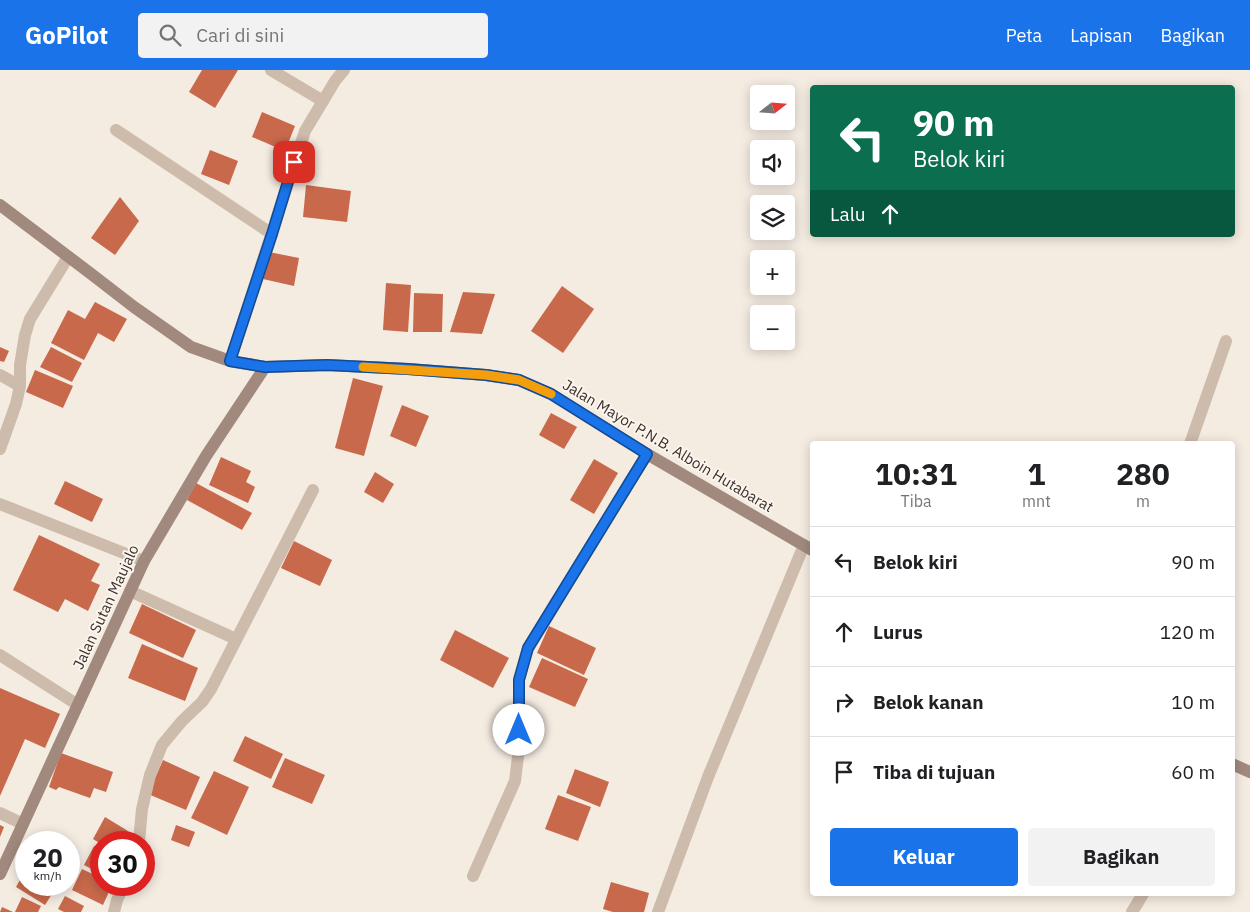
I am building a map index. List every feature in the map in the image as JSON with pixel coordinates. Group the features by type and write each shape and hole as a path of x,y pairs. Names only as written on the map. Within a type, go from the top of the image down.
{"main road":[{"name":"Jalan Mayor P.N.B. Alboin Hutabarat","path":"0,205 6,214 68,256 134,307 191,347 230,361 265,367 327,365 399,368 486,375 519,380 551,394 647,454 808,547"},
{"name":"Jalan Sutan Maujalo","path":"0,874 144,561 206,456 265,367"},
{"path":"1235,765 1250,772"}],"street":[{"path":"270,70 324,101"},
{"path":"230,361 305,131 335,81 344,70"},
{"path":"116,130 272,234"},
{"path":"0,448 16,404 20,386 20,365 24,335 30,319 68,256"},
{"path":"1191,441 1226,341"},
{"path":"0,375 20,386"},
{"path":"473,876 515,781 519,748 519,680 528,648 647,454"},
{"path":"140,831 142,809 150,775 162,745 182,721 202,702 211,689 313,490"},
{"path":"0,504 144,561"},
{"path":"658,912 708,777 808,547"},
{"path":"130,591 236,639"},
{"path":"0,655 78,704"},
{"path":"0,814 23,824"},
{"path":"114,912 119,896"},
{"path":"1132,912 1142,896"}],"building":[{"path":"202,70 238,70 215,108 189,92"},
{"path":"262,112 295,126 285,151 252,137"},
{"path":"210,150 238,161 229,185 201,174"},
{"path":"306,185 351,191 347,222 303,217"},
{"path":"120,197 139,221 115,255 91,238"},
{"path":"269,252 299,258 294,286 263,279"},
{"path":"386,283 411,285 408,332 383,330"},
{"path":"562,286 594,309 563,353 531,331"},
{"path":"463,292 495,294 482,334 450,332"},
{"path":"414,293 443,294 442,332 413,332"},
{"path":"95,302 127,319 114,342 98,333 84,360 51,343 68,310 85,319"},
{"path":"0,347 9,351 4,362 0,361"},
{"path":"51,347 82,363 72,382 40,367"},
{"path":"35,370 73,386 63,408 26,392"},
{"path":"353,378 383,386 364,456 335,448"},
{"path":"402,405 429,416 416,447 390,436"},
{"path":"551,413 577,427 564,449 539,435"},
{"path":"221,457 251,471 246,482 255,487 248,503 209,485"},
{"path":"594,459 618,473 594,514 570,500"},
{"path":"375,472 394,484 383,503 364,492"},
{"path":"65,481 103,499 92,522 54,504"},
{"path":"196,483 252,513 242,530 187,500"},
{"path":"39,535 100,564 91,581 100,585 88,611 65,599 58,612 13,590"},
{"path":"294,541 332,560 320,586 281,568"},
{"path":"142,604 196,630 183,658 129,633"},
{"path":"549,626 596,648 584,675 537,653"},
{"path":"455,630 509,658 493,688 440,660"},
{"path":"142,644 198,668 185,701 128,678"},
{"path":"542,658 588,679 575,707 529,687"},
{"path":"0,688 60,714 45,748 25,739 0,796"},
{"path":"245,736 283,754 271,779 233,761"},
{"path":"61,753 113,772 106,792 94,788 90,798 59,787 56,790 49,787"},
{"path":"285,758 325,775 312,804 272,787"},
{"path":"163,760 200,777 186,810 148,794"},
{"path":"575,769 609,782 600,807 566,793"},
{"path":"214,771 249,787 227,835 191,818"},
{"path":"558,795 591,807 578,841 545,829"},
{"path":"105,817 128,831 97,831"},
{"path":"0,825 4,827 0,837"},
{"path":"176,825 195,832 189,847 171,840"},
{"path":"90,854 90,868 84,865"},
{"path":"82,869 90,873 90,896 107,896 103,905 80,894 80,873"},
{"path":"611,882 649,893 644,912 613,912 603,909"},
{"path":"30,896 51,896 45,905"},
{"path":"65,896 84,906 81,912 64,912 58,909"},
{"path":"22,897 41,906 38,912 15,912"},
{"path":"2,907 13,912 0,912"}],"slow traffic":[{"path":"363,367 486,375 519,380 551,394"}],"route":[{"path":"294,162 230,361 265,367 327,365 408,369 486,375 519,380 551,394 647,454 528,648 519,680 519,730"}]}
